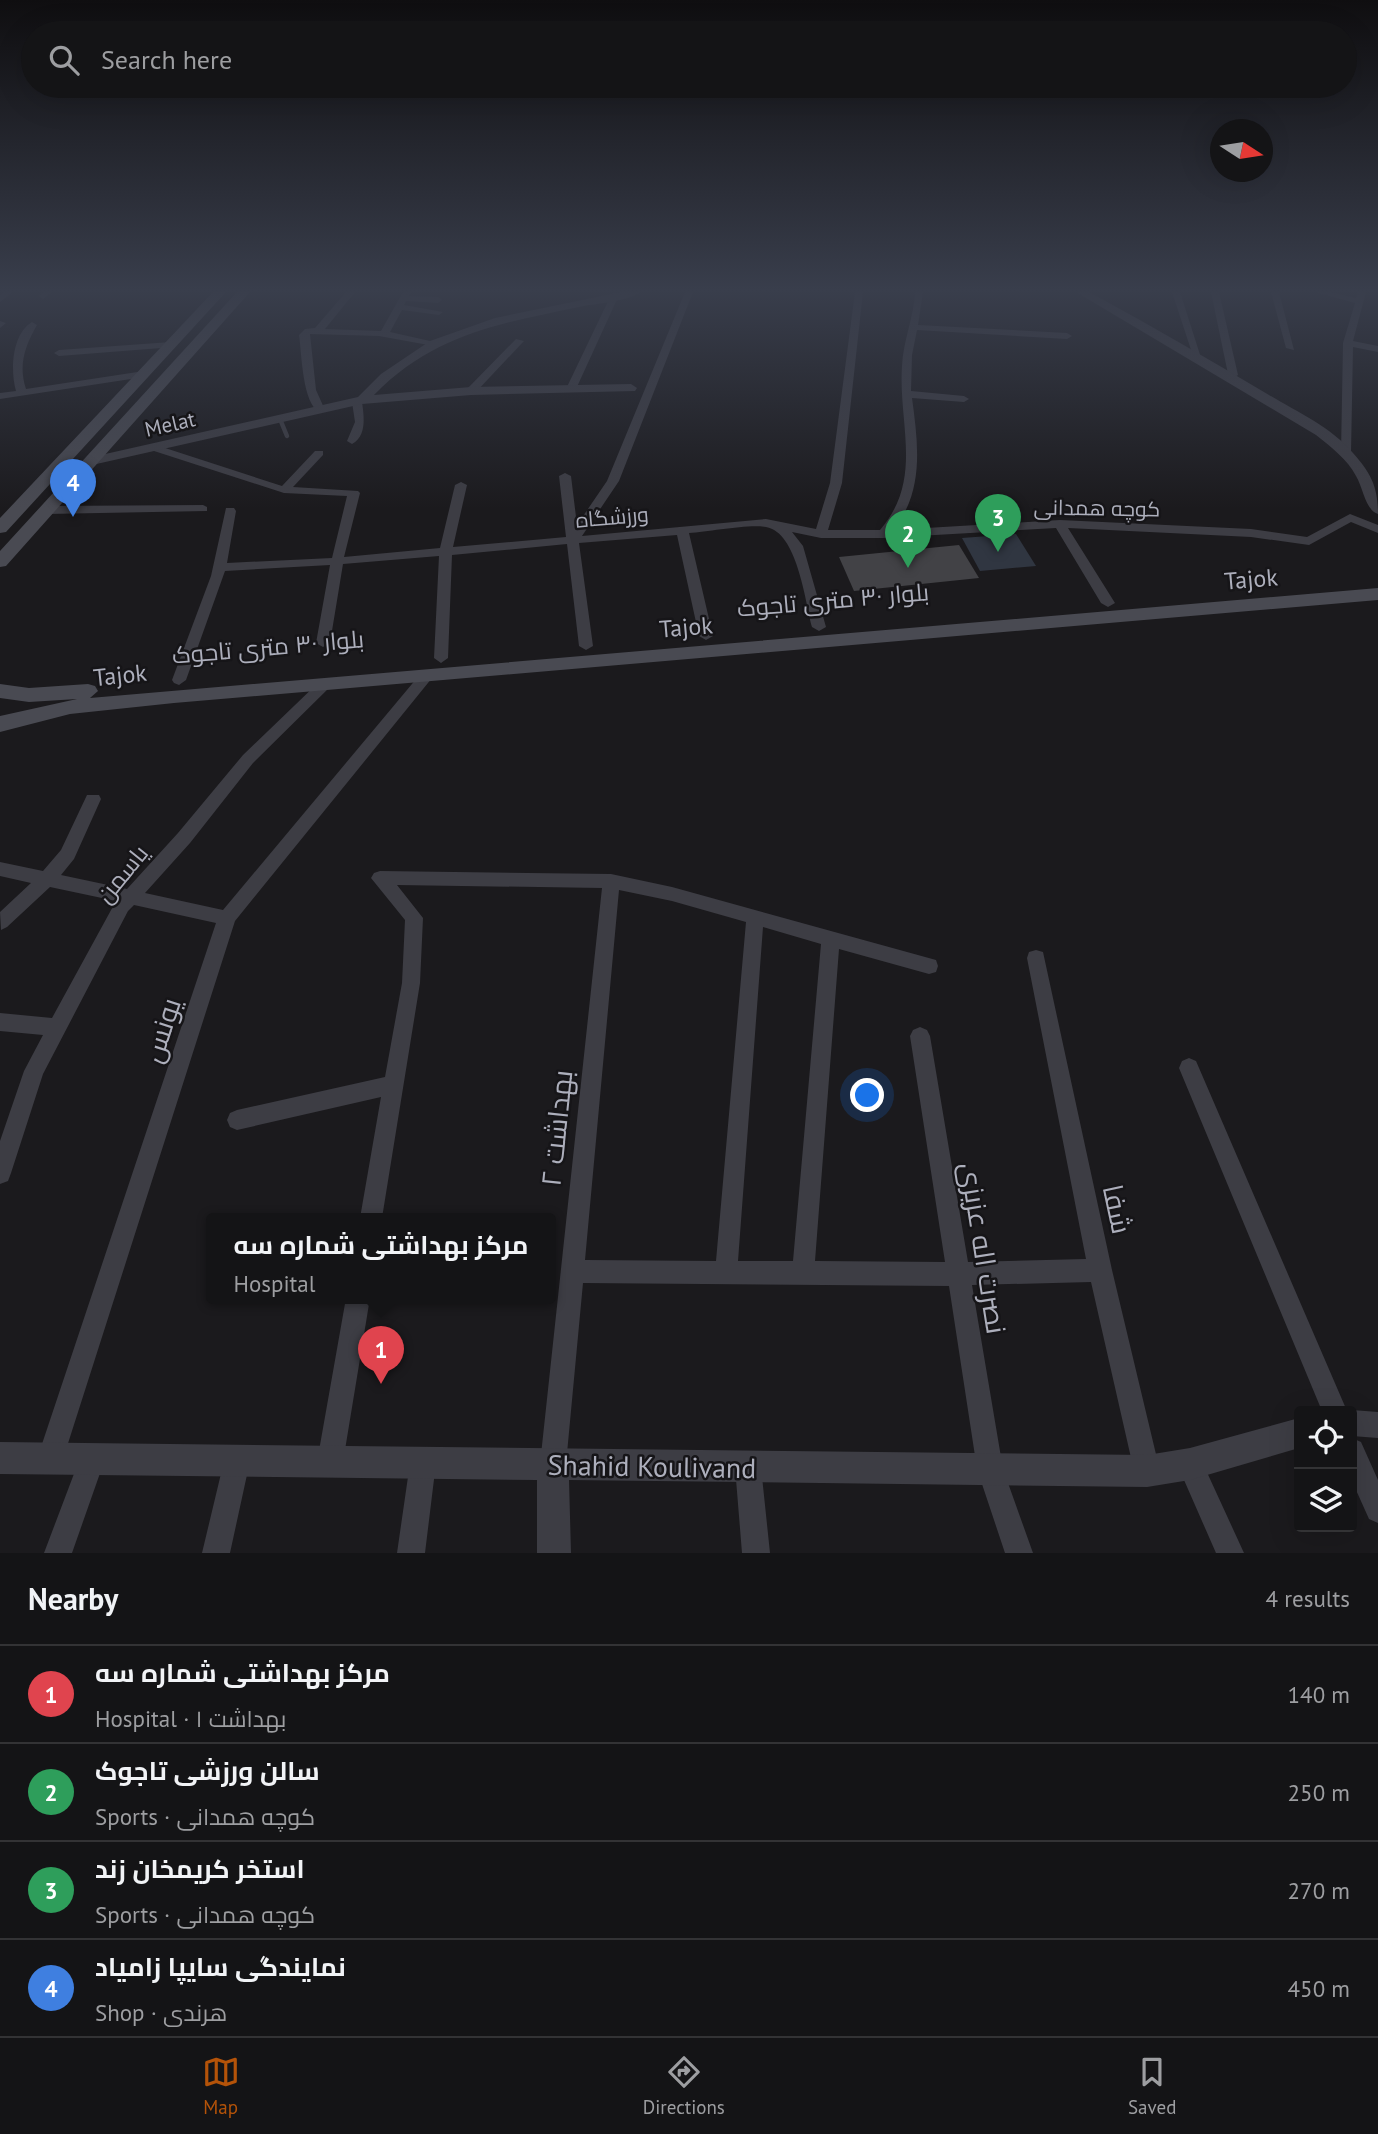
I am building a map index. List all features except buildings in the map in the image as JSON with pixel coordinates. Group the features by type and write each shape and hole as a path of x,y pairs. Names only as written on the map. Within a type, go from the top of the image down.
{"main road":[{"path":"0,528 153,364"},
{"path":"0,562 179,364"},
{"name":"بلوار ۳۰ متری تاجوک","path":"0,691 29,695 73,693 179,680 1378,580"},
{"name":"Tajok","path":"0,724 70,707 1378,594"}],"street":[{"path":"15,364 22,393"},
{"path":"308,364 311,390 320,410"},
{"path":"352,441 360,422 360,401 385,377 403,364"},
{"path":"471,391 496,364"},
{"path":"571,389 582,364"},
{"path":"573,540 613,481 660,364"},
{"path":"821,534 836,483 850,364"},
{"path":"883,534 897,520 905,505 912,466 912,435 906,394 908,364"},
{"path":"1208,364 1321,432 1346,453 1363,474 1378,510"},
{"path":"1230,377 1233,374 1231,364"},
{"path":"1346,453 1348,364"},
{"path":"0,396 144,374"},
{"name":"Melat","path":"92,461 360,401 471,391 631,388"},
{"path":"906,394 964,399"},
{"path":"155,448 284,489 354,493 337,561 323,643"},
{"path":"284,489 319,453"},
{"path":"565,476 586,646"},
{"path":"441,659 446,550 461,485"},
{"path":"148,509 159,497"},
{"path":"47,510 203,509"},
{"path":"179,680 214,592 230,511"},
{"name":"کوچه همدانی","path":"766,523 821,534 883,534 965,527 1060,524 1251,533 1309,541 1350,518 1378,529"},
{"path":"766,523 784,529 797,546 818,627"},
{"name":"ورزشگاه","path":"221,567 337,561 766,523"},
{"path":"1060,524 1108,603"},
{"path":"682,530 705,636"},
{"name":"یونس","path":"50,1459 227,918 427,675"},
{"name":"یاسمن","path":"0,1173 34,1071 122,906 184,838 248,759 326,683"},
{"path":"1,922 47,879 68,854 93,799"},
{"path":"0,869 227,918"},
{"path":"372,1213 411,983 414,918 380,878 611,881 672,894 929,967"},
{"name":"بهداشت ۲","path":"553,1464 611,881"},
{"path":"726,1273 755,917"},
{"path":"803,1273 831,939"},
{"name":"شفا","path":"1035,958 1100,1270 1147,1471"},
{"path":"0,1022 57,1027"},
{"name":"نصرت اله عزیزی","path":"920,1037 990,1469 1019,1553"},
{"path":"1189,1068 1333,1406"},
{"path":"237,1120 393,1085"},
{"path":"572,1271 958,1274 1100,1270"},
{"path":"330,1462 357,1304"},
{"path":"1357,1423 1378,1425"},
{"name":"Shahid Koulivand","path":"0,1458 1147,1471 1190,1464 1294,1434"},
{"path":"58,1553 92,1459"},
{"path":"216,1553 237,1461"},
{"path":"1357,1462 1378,1510"},
{"path":"411,1553 423,1463"},
{"path":"553,1464 554,1553"},
{"path":"1190,1464 1230,1553"},
{"path":"748,1467 756,1553"}],"lane":[{"path":"280,419 287,436"}],"shaded area":[{"path":"1016,534 1036,566 980,571 962,538"}],"place":[{"name":"نمایندگی سایپا زامیاد","path":"73,517"},
{"name":"استخر کریمخان زند","path":"998,552"},
{"name":"سالن ورزشی تاجوک","path":"908,568"},
{"name":"مرکز بهداشتی شماره سه","path":"381,1384"}]}
